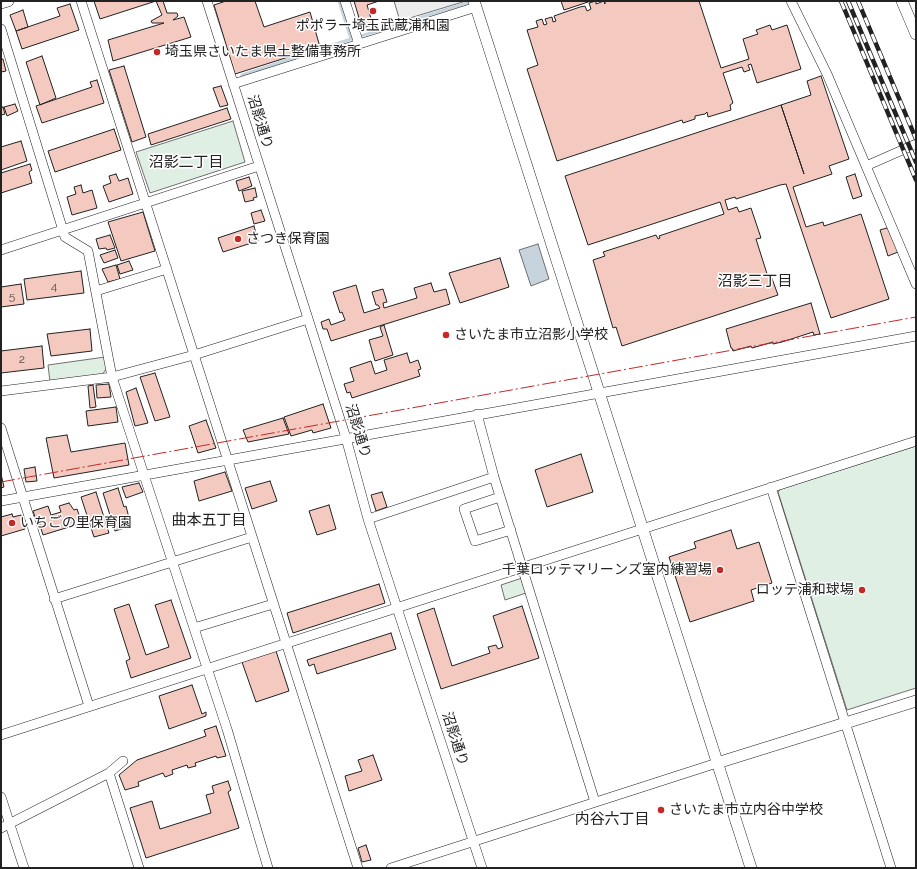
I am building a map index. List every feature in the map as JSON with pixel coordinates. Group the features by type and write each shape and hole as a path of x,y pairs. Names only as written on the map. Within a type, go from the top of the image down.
{"street":[{"path":"1,3 8,1"},
{"path":"81,1 358,868"},
{"name":"沼影通り","path":"207,1 346,438 368,519 482,868"},
{"path":"345,1 359,44"},
{"path":"791,1 828,74 916,284"},
{"path":"902,1 916,34"},
{"path":"233,84 359,44 475,4 718,763 750,868"},
{"path":"1,28 65,237 88,250 112,377 207,668 268,868"},
{"path":"866,166 916,144"},
{"path":"1,250 259,166"},
{"path":"96,291 167,269"},
{"path":"1,391 112,377 194,355 308,319"},
{"path":"1,501 916,336"},
{"path":"477,414 494,478 595,802"},
{"path":"1,428 89,706"},
{"path":"1,735 916,441"},
{"path":"368,519 494,478"},
{"path":"771,487 891,868"},
{"path":"500,497 464,509 474,541 511,530"},
{"path":"54,599 252,537"},
{"path":"194,628 273,604"},
{"path":"391,868 916,701"},
{"path":"5,826 109,773 123,761"},
{"path":"109,773 140,868"},
{"path":"1,797 5,826 24,868"}],"green space":[{"path":"233,121 245,162 150,193 136,152"},
{"path":"105,357 107,368 101,376 50,382 48,365"},
{"name":"ロッテ浦和球場","path":"916,446 916,688 847,710 778,492 781,489"},
{"path":"522,578 526,593 505,600 501,585"}],"shaded area":[{"path":"394,1 466,1 400,21"},
{"path":"538,244 549,279 531,286 519,250"}],"building":[{"path":"94,1 156,1 100,19"},
{"path":"156,1 163,1 167,13 177,13 178,16 173,20 184,17 191,37 113,61 108,40 164,23 152,23 151,21 162,15"},
{"path":"226,1 255,1 264,27 310,12 320,47 235,74 214,5"},
{"path":"354,1 379,1 367,5 373,25 362,28"},
{"path":"561,1 591,1 564,10"},
{"path":"596,1 596,4 604,1 605,4 605,1 699,1 721,68 749,59 743,39 758,34 756,30 770,25 772,30 787,25 801,69 757,83 751,64 748,65 750,70 744,72 742,67 723,73 733,103 730,105 731,110 708,117 707,112 705,114 695,116 695,119 683,123 682,120 557,161 527,69 538,65 527,30 538,27 536,21 542,19 544,25 547,24 545,19 552,17 553,22 556,21 554,16 580,7 585,6 587,11 591,9 589,3"},
{"path":"70,4 79,30 22,49 16,31 60,16 57,8"},
{"path":"23,10 28,27 16,31 10,15"},
{"path":"42,56 56,98 40,105 26,62"},
{"path":"1,59 3,59 6,71 1,72"},
{"path":"124,66 146,137 132,142 109,70"},
{"path":"821,76 849,159 829,166 832,174 793,187 806,227 823,222 824,226 861,214 889,299 831,318 786,184 780,185 736,199 735,197 725,200 728,210 737,207 739,212 751,208 761,238 756,239 768,277 771,276 778,295 622,346 616,327 613,328 593,260 605,256 603,252 656,235 658,239 660,238 659,236 724,214 720,202 588,245 565,176 811,95 807,81"},
{"path":"97,80 104,103 42,123 36,106 92,87 90,82"},
{"path":"221,86 228,105 220,107 213,88"},
{"path":"15,104 18,111 7,116 4,107"},
{"path":"3,107 5,114 1,115 1,108"},
{"path":"227,108 231,119 151,145 148,134"},
{"path":"114,129 121,150 55,172 48,151"},
{"path":"21,141 27,161 1,170 1,147"},
{"path":"30,164 32,170 29,172 32,183 1,193 1,173"},
{"path":"116,174 119,181 128,178 133,194 109,202 103,186 111,183 109,176"},
{"path":"855,174 862,196 853,199 846,177"},
{"path":"249,177 252,186 239,191 236,181"},
{"path":"81,185 83,193 92,190 97,208 72,215 67,197 76,194 74,187"},
{"path":"255,188 257,197 253,198 254,200 245,202 242,191"},
{"path":"261,210 265,221 254,224 251,213"},
{"path":"143,212 155,251 121,261 108,222"},
{"name":"さつき保育園","path":"254,226 258,241 223,252 218,238"},
{"path":"890,227 898,252 888,256 880,230"},
{"path":"110,235 115,248 107,250 106,248 99,249 96,239"},
{"path":"115,250 118,258 104,263 100,255"},
{"path":"500,258 509,287 460,303 449,273"},
{"path":"129,261 133,270 120,274 117,265"},
{"path":"116,265 120,279 108,282 102,269"},
{"path":"81,271 84,293 27,300 24,279"},
{"path":"431,283 434,292 446,289 450,304 331,341 327,329 323,329 321,322 329,319 331,325 345,320 342,312 340,313 333,292 356,285 364,313 380,308 376,305 372,292 383,289 387,302 383,303 384,308 417,298 414,288"},
{"path":"21,284 24,304 1,307 1,287"},
{"path":"811,303 820,334 814,335 813,332 782,342 773,344 773,342 752,348 751,346 733,351 731,348 726,329"},
{"path":"384,325 393,355 375,361 369,340 383,336 380,327"},
{"path":"90,329 92,351 51,356 47,334"},
{"path":"42,346 44,368 1,373 1,351"},
{"path":"407,353 410,363 418,360 421,369 418,370 420,376 352,398 350,392 347,393 344,384 354,381 350,368 371,361 375,374 387,370 384,360"},
{"path":"155,373 170,417 155,421 140,377"},
{"path":"109,384 111,397 97,398 96,385"},
{"path":"93,385 96,407 90,408 88,386"},
{"path":"136,388 148,423 135,426 126,392"},
{"path":"323,404 331,428 313,433 312,430 291,436 284,417"},
{"path":"116,407 118,422 88,426 86,411"},
{"path":"283,418 289,434 248,442 243,430"},
{"path":"206,420 216,448 198,453 189,426"},
{"path":"67,435 71,452 125,443 129,465 54,478 46,438"},
{"path":"581,454 593,492 547,507 535,470"},
{"path":"35,467 37,481 26,482 24,469"},
{"path":"225,472 232,491 199,501 194,481"},
{"path":"1,474 4,487 1,488"},
{"path":"270,481 277,501 252,509 245,488"},
{"path":"139,483 143,492 126,498 122,487"},
{"path":"118,488 124,507 126,506 131,526 115,531 103,493"},
{"path":"96,492 109,533 94,537 81,497"},
{"path":"382,492 387,507 376,511 371,495"},
{"path":"69,503 74,510 77,509 82,523 43,535 39,522 42,521 41,518 36,520 33,511 48,506 51,515 61,512 59,506"},
{"path":"329,505 336,529 317,535 309,511"},
{"name":"いちごの里保育園","path":"12,514 13,517 21,515 25,529 1,536 1,517"},
{"name":"千葉ロッテマリーンズ室内練習場","path":"731,530 737,549 759,542 772,583 751,590 754,601 690,622 669,557 696,548 694,542"},
{"path":"379,584 385,603 293,633 287,613"},
{"path":"171,600 191,658 131,678 126,661 130,659 114,609 129,604 146,655 169,647 155,605"},
{"path":"522,606 539,658 441,689 417,614 434,608 452,666 490,653 488,647 496,645 498,649 503,647 493,616"},
{"path":"391,633 396,649 317,674 314,664 309,666 307,660"},
{"path":"276,651 289,691 256,702 242,662"},
{"path":"192,685 202,714 206,712 206,716 169,729 159,696"},
{"path":"216,726 226,756 217,758 216,756 195,763 196,766 188,768 187,765 172,770 173,774 165,777 163,773 138,782 139,786 125,790 119,775 137,760 206,736 204,730"},
{"path":"373,755 382,780 349,791 345,776 362,771 358,760"},
{"path":"228,781 231,790 228,792 239,828 146,858 130,808 152,801 160,829 211,813 206,795 214,793 212,786"},
{"path":"366,845 371,860 362,862 358,848"}],"waterway":[{"path":"242,75 351,39 339,1"},
{"path":"361,36 467,3"}],"railway":[{"path":"841,1 916,180"},
{"path":"848,1 916,162"},
{"path":"858,1 916,139"}],"power":[{"path":"1,482 916,317"}],"place":[{"name":"ポポラー埼玉武蔵浦和園","path":"373,11"},
{"name":"埼玉県さいたま県土整備事務所","path":"157,52"},
{"name":"さつき保育園","path":"238,239"},
{"name":"さいたま市立沼影小学校","path":"446,335"},
{"name":"いちごの里保育園","path":"12,523"},
{"name":"千葉ロッテマリーンズ室内練習場","path":"720,570"},
{"name":"ロッテ浦和球場","path":"862,590"},
{"name":"さいたま市立内谷中学校","path":"661,810"}],"district":[{"name":"沼影二丁目","path":"186,162"},
{"name":"沼影三丁目","path":"755,281"},
{"name":"曲本五丁目","path":"209,520"},
{"name":"内谷六丁目","path":"612,819"}]}
